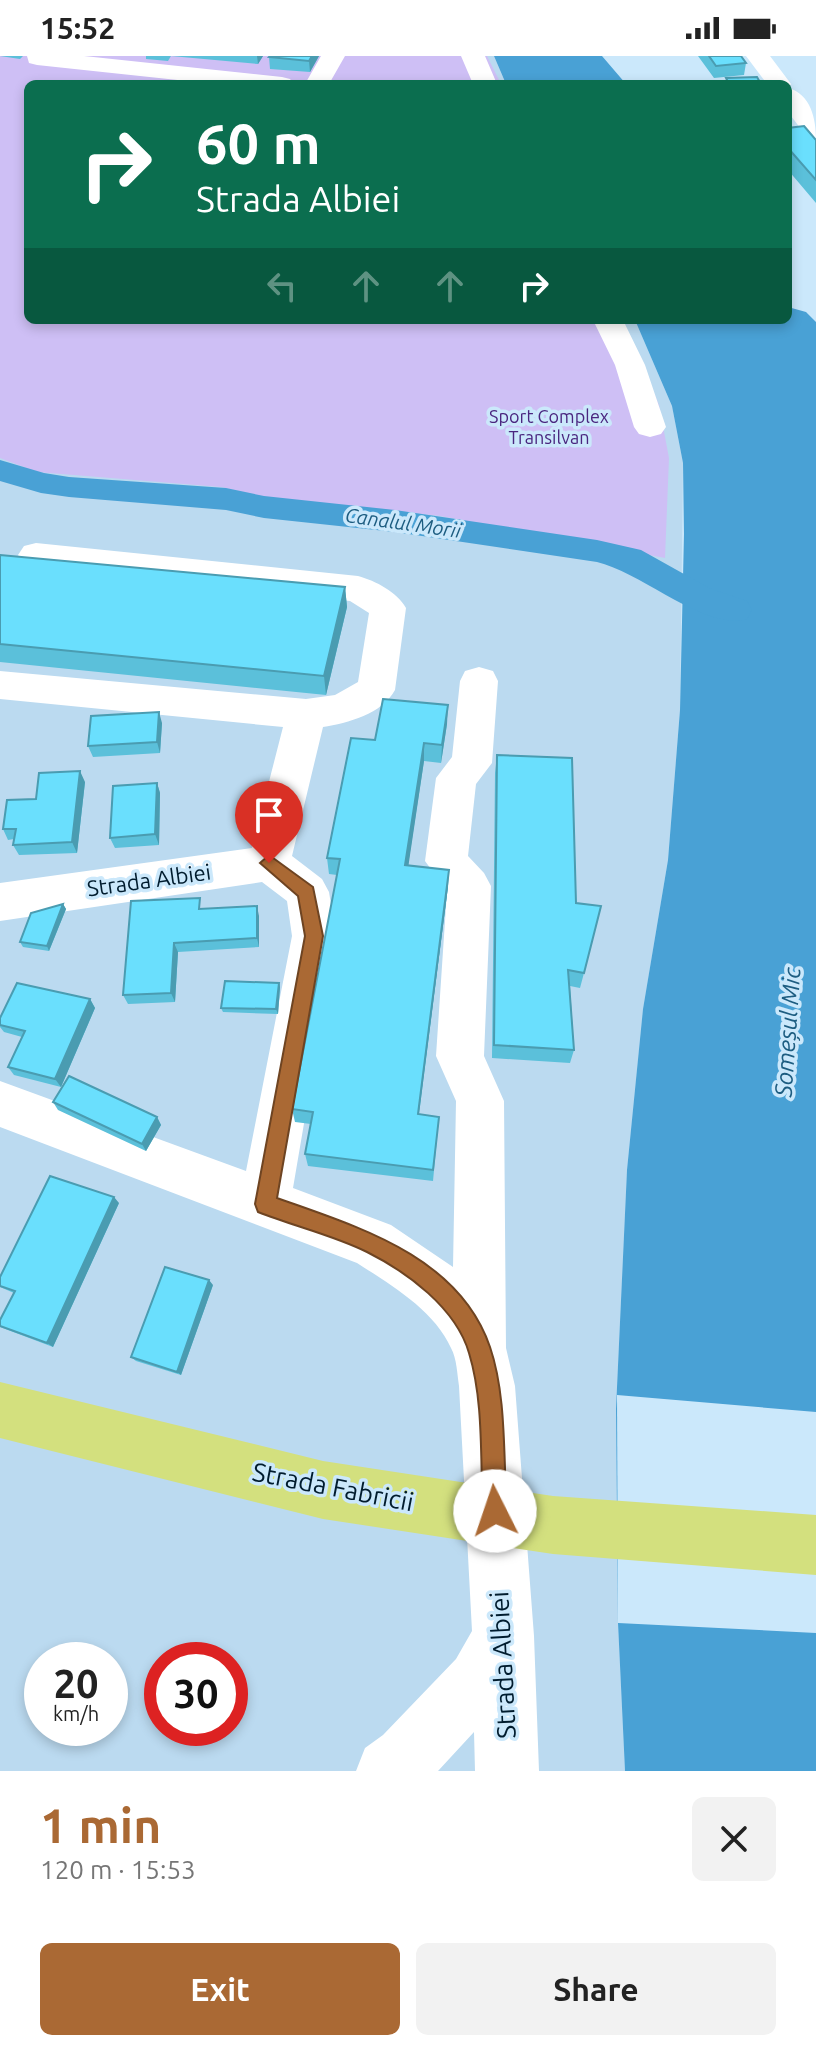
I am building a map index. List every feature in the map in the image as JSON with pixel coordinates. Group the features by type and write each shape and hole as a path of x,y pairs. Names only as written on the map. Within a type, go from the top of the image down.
{"main road":[{"name":"Strada Fabricii","path":"0,1410 323,1490 553,1525 816,1545"}],"street":[{"path":"319,80 333,56"},
{"path":"473,56 483,80"},
{"path":"758,56 776,80"},
{"path":"37,58 244,80"},
{"path":"800,101 816,132"},
{"path":"610,324 630,365 650,427"},
{"path":"0,685 306,714 343,709 376,690 388,608 358,589 36,555"},
{"path":"479,681 472,763 456,778 446,861 469,886 460,1056 480,1101 479,1348"},
{"path":"265,1204 314,936 307,892 269,863 306,714"},
{"name":"Strada Albiei","path":"0,902 269,863"},
{"name":"Strada Albiei","path":"0,1104 373,1243 426,1277 462,1315 479,1348 487,1386 503,1636 507,1771"},
{"path":"388,1771 406,1758 478,1681 503,1636"}],"shaded area":[{"path":"0,56 494,56 504,80 24,80 24,324 637,324 672,406 683,463 680,710 668,860 643,1009 627,1170 616,1409 618,1623 625,1771 0,1771"}],"green space":[{"name":"Sport Complex Transilvan","path":"0,56 487,56 499,80 24,80 24,324 625,324 659,405 669,458 665,558 440,516 264,497 221,487 37,472 0,458"}],"water":[{"path":"494,56 602,56 623,80 504,80"},
{"name":"Someșul Mic","path":"792,308 806,312 816,322 816,1771 625,1771 618,1623 616,1409 627,1170 643,1009 668,860 680,710 683,463 672,406 637,324 792,324"}],"pier":[{"path":"617,1395 816,1412 816,1633 618,1623"}],"building":[{"path":"270,56 312,56 309,61"},
{"path":"709,56 741,56 746,63 716,66"},
{"path":"757,77 759,80 727,80"},
{"path":"804,126 816,140 816,180 792,153 792,128"},
{"path":"0,555 345,587 324,676 0,644"},
{"path":"383,699 448,705 442,745 424,743 405,865 449,870 418,1114 439,1117 433,1170 305,1154 313,1112 292,1109 340,859 327,858 351,738 375,740"},
{"path":"159,712 157,742 88,746 91,716"},
{"path":"497,755 572,758 576,903 601,906 584,973 568,970 574,1050 494,1045"},
{"path":"80,771 72,842 13,845 16,829 3,829 7,800 36,799 39,773"},
{"path":"157,783 155,834 110,838 113,786"},
{"path":"200,898 199,909 257,906 257,938 174,943 171,993 123,995 131,901"},
{"path":"63,904 47,946 20,942 31,913"},
{"path":"225,981 279,983 276,1009 221,1008"},
{"path":"17,983 90,999 55,1079 8,1067 25,1031 0,1025 0,1018"},
{"path":"69,1076 157,1117 142,1144 53,1102"},
{"path":"50,1176 114,1197 47,1343 0,1326 15,1291 0,1286 0,1277"},
{"path":"165,1267 209,1280 177,1372 131,1357"}],"waterway":[{"name":"Canalul Morii","path":"0,470 41,483 69,487 226,499 264,507 395,521 597,551 629,558 697,597 735,610"}],"route":[{"path":"269,863 307,892 314,936 265,1204 373,1243 426,1277 462,1315 479,1348 487,1386 495,1511"}]}
